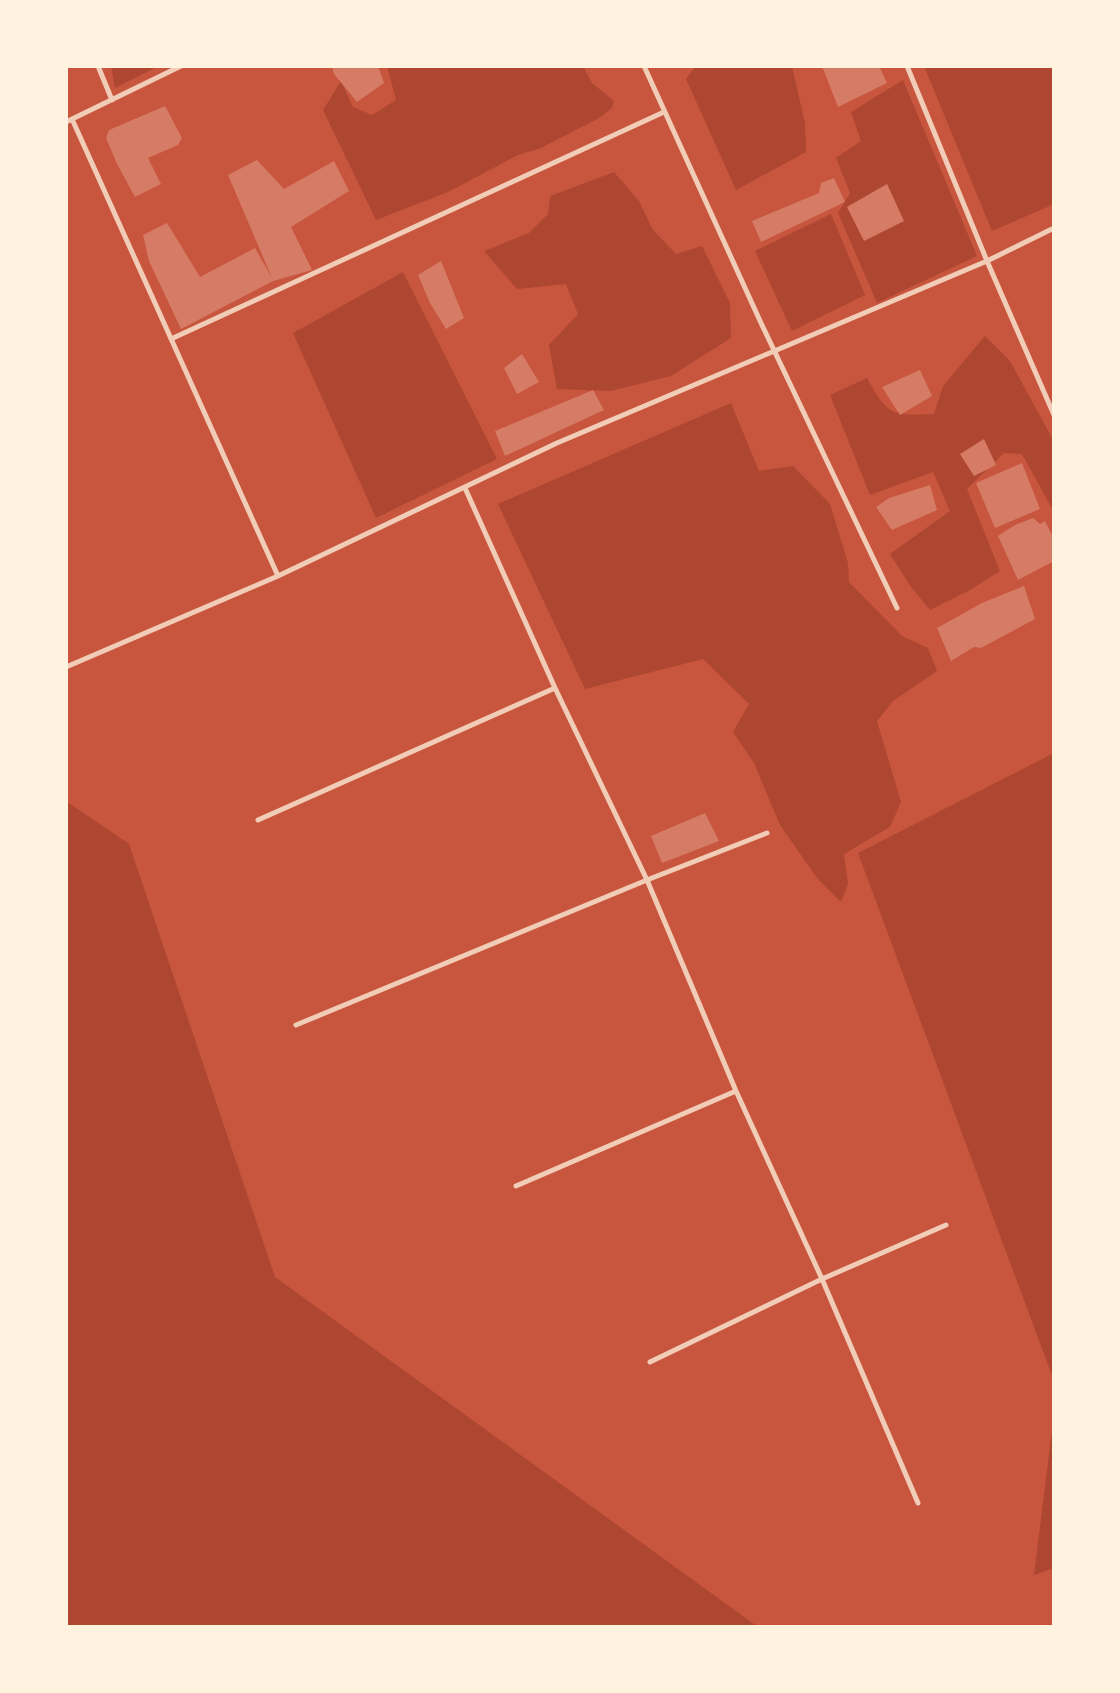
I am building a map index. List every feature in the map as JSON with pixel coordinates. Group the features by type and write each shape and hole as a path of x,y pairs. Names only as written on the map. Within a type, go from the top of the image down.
{"street":[{"path":"98,66 112,100"},
{"path":"182,66 69,121 171,339 278,576"},
{"path":"644,66 775,352 897,608"},
{"path":"907,66 986,260 1054,415"},
{"path":"171,339 664,112"},
{"path":"66,667 278,576 557,443 775,352 986,260 1054,228"},
{"path":"465,488 555,688 647,880 736,1091 822,1279 918,1502"},
{"path":"258,820 555,688"},
{"path":"296,1025 647,880 767,833"},
{"path":"516,1186 736,1091"},
{"path":"650,1362 822,1279 946,1225"}],"shaded area":[{"path":"111,66 159,66 115,88"},
{"path":"387,66 583,66 592,83 614,101 612,108 599,118 539,149 518,155 448,192 376,220 323,110 341,81 353,107 372,115 396,100"},
{"path":"696,66 792,66 805,123 806,152 736,190 686,79"},
{"path":"924,66 1054,66 1054,204 992,231"},
{"path":"903,80 977,256 877,303 838,213 850,193 836,158 861,141 851,112"},
{"path":"614,172 639,201 653,230 676,254 702,246 730,303 731,338 671,376 611,391 557,389 549,345 578,314 566,284 517,289 484,251 529,233 548,214 550,196"},
{"path":"831,214 865,295 792,331 755,251"},
{"path":"403,272 497,459 376,518 293,333"},
{"path":"985,336 1010,361 1054,442 1054,512 1022,454 1004,453 967,489 1000,571 970,590 930,610 911,587 890,554 950,511 933,472 870,495 830,395 867,378 880,400 893,411 909,415 934,414 943,386"},
{"path":"731,403 759,471 793,466 830,504 848,563 849,582 902,636 928,648 937,671 893,701 877,721 901,802 890,827 844,854 848,884 841,902 817,878 780,825 754,763 733,732 749,704 703,659 585,689 498,504"},
{"path":"1054,753 1054,1381 858,853"},
{"path":"66,801 129,844 275,1277 758,1627 66,1627"},
{"path":"1054,1414 1054,1568 1034,1575"}],"building":[{"path":"332,66 378,66 384,83 357,102 334,74"},
{"path":"822,66 879,66 887,83 838,107"},
{"path":"165,106 182,138 178,145 148,158 161,184 135,197 117,164 106,138 109,130"},
{"path":"257,160 284,189 334,161 349,191 291,227 312,270 273,281 181,329 149,261 143,235 167,223 200,277 255,248 272,278 228,175"},
{"path":"834,178 845,202 761,242 752,221 819,193 821,183"},
{"path":"887,184 904,221 864,241 847,207"},
{"path":"441,261 464,318 446,329 430,303 418,275"},
{"path":"522,354 539,382 517,394 504,368"},
{"path":"920,370 932,396 900,415 882,387"},
{"path":"593,390 604,410 505,456 495,431"},
{"path":"984,439 996,465 974,476 960,454"},
{"path":"1022,463 1040,509 995,528 976,483"},
{"path":"930,485 937,510 892,530 876,507 889,498"},
{"path":"1033,518 1040,524 1045,521 1054,539 1054,561 1018,580 998,536 1015,525"},
{"path":"1024,586 1035,619 981,648 974,647 951,661 937,628 982,603"},
{"path":"705,813 719,841 662,863 651,836"}]}
